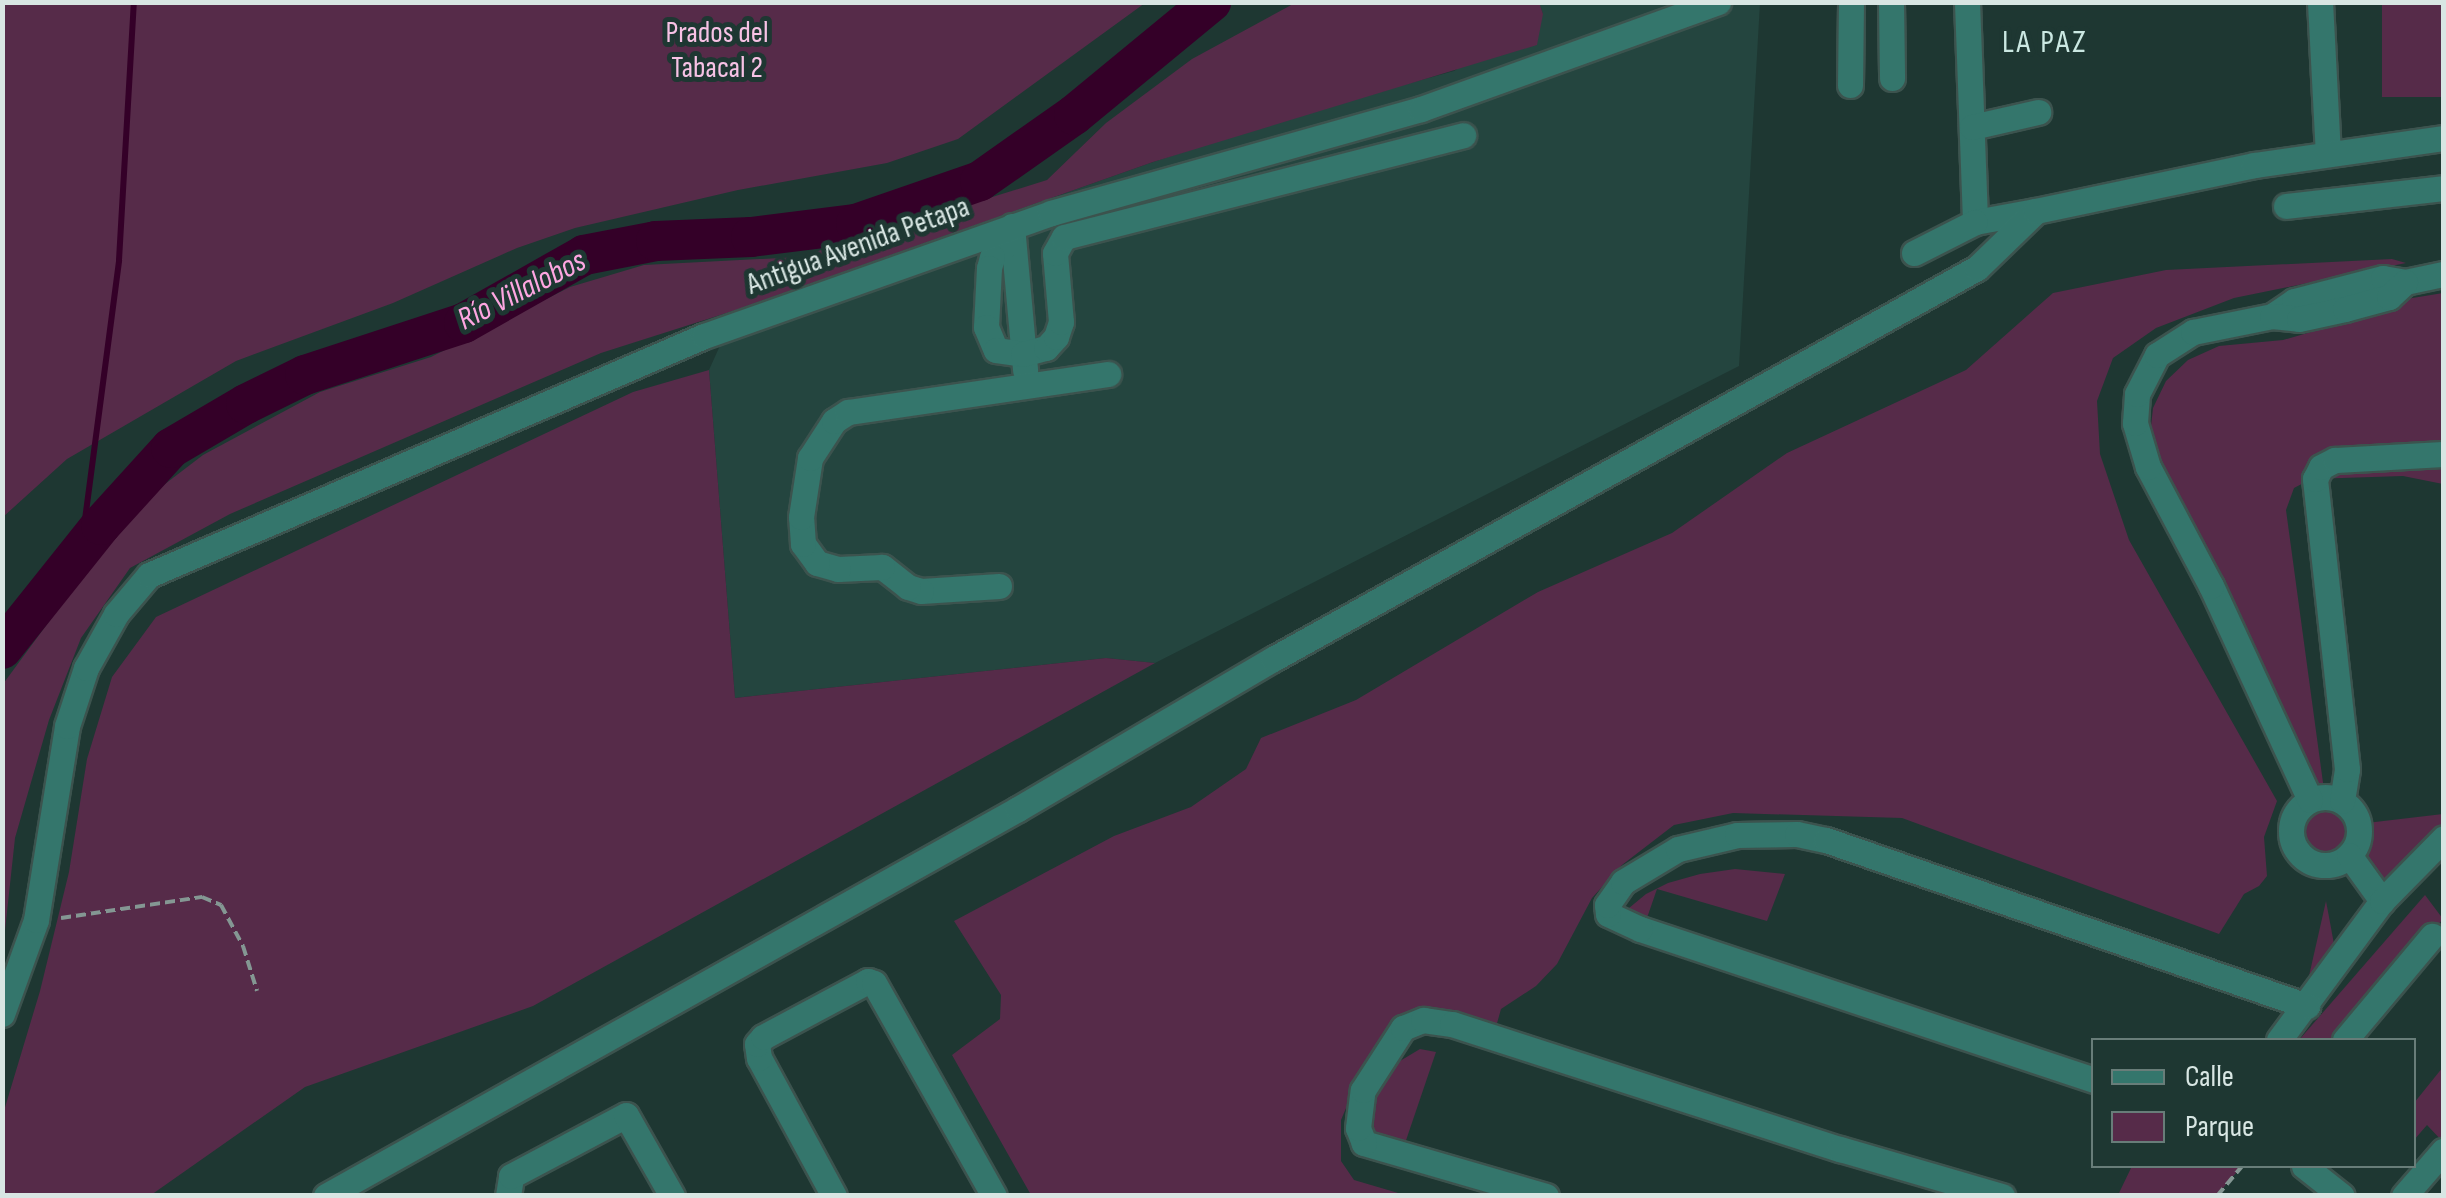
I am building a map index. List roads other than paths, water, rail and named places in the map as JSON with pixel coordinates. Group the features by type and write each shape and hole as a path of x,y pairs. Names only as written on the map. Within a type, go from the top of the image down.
{"street":[{"name":"Antigua Avenida Petapa","path":"2,1014 36,920 67,726 86,668 116,614 148,575 704,336 1011,233 1421,108 1718,2"},
{"path":"1850,85 1851,2"},
{"path":"1891,2 1892,78"},
{"path":"1967,2 1975,222"},
{"path":"2320,2 2328,153"},
{"path":"1972,127 2038,112"},
{"path":"1023,354 1046,348 1056,337 1061,322 1055,253 1064,236 1463,135"},
{"path":"1914,253 1975,222 2328,153 2444,138"},
{"path":"2286,206 2444,188"},
{"path":"326,1196 984,828 1273,659 1976,268 2036,211"},
{"path":"1011,233 1028,385"},
{"path":"2310,800 2211,586 2148,467 2135,423 2142,381 2164,349 2192,332 2272,316 2299,319 2345,309 2389,297 2405,282 2444,274"},
{"path":"999,586 920,591 908,588 882,568 817,564 803,544 803,485 810,458 834,420 848,412 1108,374"},
{"path":"2349,855 2358,826 2342,802 2346,769 2315,480 2321,467 2335,460 2444,454"},
{"path":"2342,802 2320,797 2310,800 2295,815 2295,846 2320,864 2349,855"},
{"path":"2091,1079 1640,929 1608,914 1607,905 1623,882 1678,848 1737,835 1797,834 1826,840 2307,1006"},
{"path":"2281,1038 2382,901 2444,838"},
{"path":"2349,855 2382,901"},
{"path":"2347,1038 2432,936"},
{"path":"834,1196 759,1058 757,1044 868,981 874,983 994,1196"},
{"path":"1546,1196 1364,1143 1358,1128 1363,1090 1403,1028 1422,1020 1452,1024 1840,1150 2002,1196"},
{"path":"508,1196 511,1176 626,1116 672,1196"},
{"path":"2404,1196 2442,1152"},
{"path":"2307,1168 2342,1196"}],"waterway":[{"path":"81,550 119,260 134,2"},
{"name":"Río Villalobos","path":"2,649 101,525 171,448 246,404 305,375 464,323 584,255 656,241 751,237 856,224 980,181 1074,115 1211,2"}],"district":[{"name":"LA PAZ","path":"2045,43"}],"park label":[{"name":"Prados del Tabacal 2","path":"717,50"}]}
